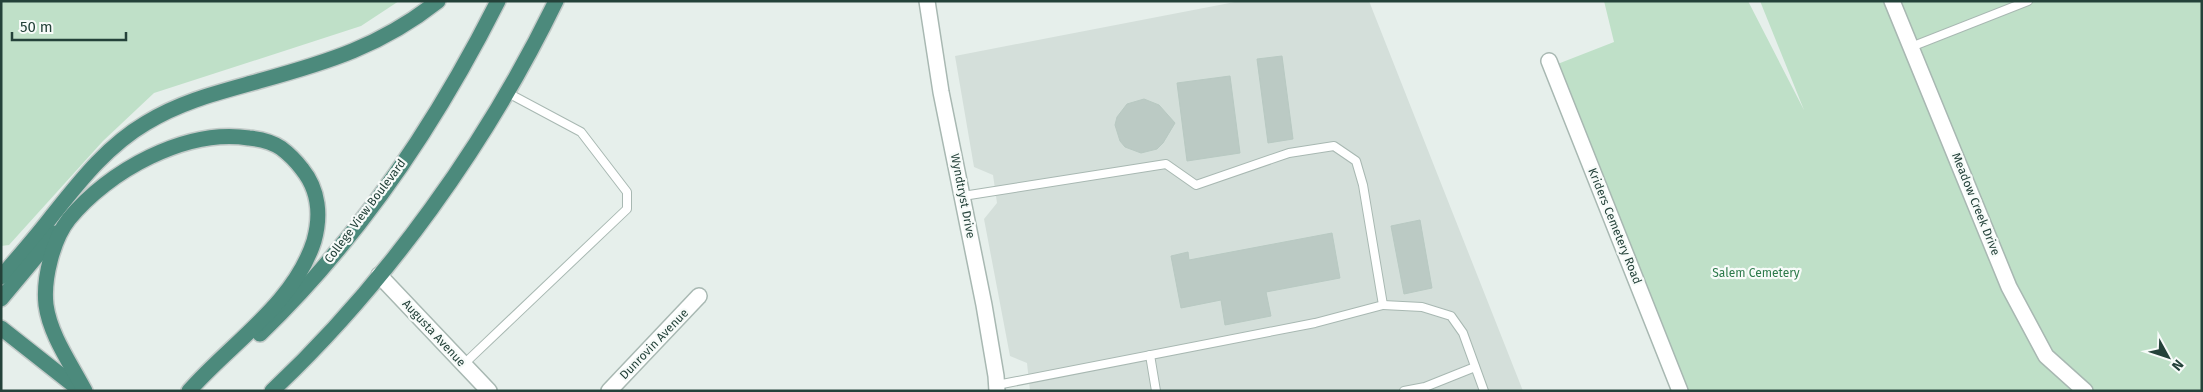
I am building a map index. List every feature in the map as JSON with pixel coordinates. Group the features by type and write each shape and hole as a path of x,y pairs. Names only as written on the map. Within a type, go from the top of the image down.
{"highway":[{"path":"1,277 100,159 121,140 145,123 203,96 359,50 403,26 438,1"},
{"name":"College View Boulevard","path":"195,391 280,315 341,246 398,168 450,91 498,1"},
{"path":"276,388 334,328 379,275 442,192 506,92 556,1"},
{"path":"1,299 68,220 98,191 127,169 165,150 209,138 241,136 270,142 288,154 311,182 318,203 317,225 313,242 290,286 266,314 208,369 189,391"},
{"path":"68,220 49,264 46,305 59,342 85,391"},
{"path":"1,261 43,228"},
{"path":"1,328 81,391"}],"street":[{"name":"Wyndtryst Drive","path":"927,1 941,92 984,305 997,388"},
{"name":"Meadow Creek Drive","path":"1892,1 2009,286 2046,356 2085,391"},
{"name":"Kriders Cemetery Road","path":"1549,61 1680,391"},
{"name":"Augusta Avenue","path":"379,275 489,391"},
{"name":"Dunrovin Avenue","path":"609,391 699,296"}],"lane":[{"path":"1911,47 2028,1"},
{"path":"464,364 627,209 627,192 581,132 506,92"},
{"path":"963,196 1166,164 1196,184 1289,153 1334,146 1356,161 1363,185 1383,305"},
{"path":"997,388 1150,355 1315,323 1383,305 1422,308 1451,316 1462,333 1484,391"},
{"path":"1150,355 1156,391"},
{"path":"1404,391 1425,387 1475,367"}],"shaded area":[{"path":"1240,1 1369,1 1523,391 1030,391 1027,363 1010,356 984,219 997,203 993,175 974,167 955,56"}],"green space":[{"path":"1,1 399,1 361,26 154,93 103,141 9,245 1,246"},
{"name":"Salem Cemetery","path":"1604,1 1748,1 1804,110 1760,1 2202,1 2202,391 1686,391 1555,65 1614,42"}],"building":[{"path":"1282,56 1293,139 1268,143 1257,59"},
{"path":"1230,76 1240,153 1187,161 1177,83"},
{"path":"1144,99 1159,105 1175,123 1163,143 1157,149 1141,153 1125,147 1120,141 1115,125 1117,117 1127,104"},
{"path":"1420,220 1432,288 1404,294 1391,226"},
{"path":"1332,233 1340,278 1266,292 1271,316 1225,325 1221,300 1181,308 1171,256 1188,252 1189,260"}]}
